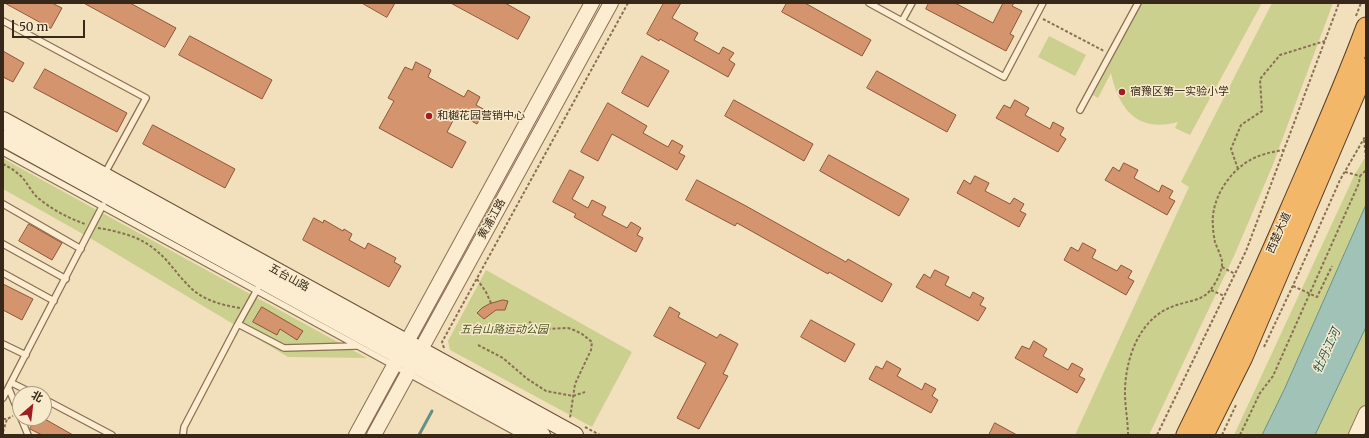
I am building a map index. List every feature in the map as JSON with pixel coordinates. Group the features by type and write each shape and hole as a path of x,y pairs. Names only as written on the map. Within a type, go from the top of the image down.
{"highway":[{"name":"西楚大道","path":"1186,435 1221,364 1329,121 1366,27"},
{"name":"西楚大道","path":"1204,435 1243,357 1366,68"}],"main road":[{"name":"五台山路","path":"3,120 104,176 405,354 410,369 542,435"},
{"name":"五台山路","path":"3,138 102,197 259,286 405,354 578,430"}],"street":[{"name":"黄浦江路","path":"405,354 592,3"},
{"name":"黄浦江路","path":"356,435 611,3"},
{"path":"374,435 410,369"},
{"path":"1356,435 1366,413"}],"lane":[{"path":"869,3 1004,77 1043,3"},
{"path":"902,22 912,3"},
{"path":"1080,110 1138,3"},
{"path":"3,21 146,98 104,176 102,197 92,226 66,279 3,398"},
{"path":"3,152 102,197"},
{"path":"3,204 81,249"},
{"path":"3,244 66,279"},
{"path":"3,274 54,301"},
{"path":"183,435 187,422 259,286 356,346"},
{"path":"238,324 284,348 356,346 405,354"},
{"path":"3,344 26,356"},
{"path":"410,369 521,435"},
{"path":"12,382 19,386"},
{"path":"9,389 12,397"},
{"path":"52,403 112,435"}],"path":[{"path":"447,352 442,346 442,342 628,3"},
{"path":"1157,435 1246,251 1340,3"},
{"path":"1036,16 1110,54"},
{"path":"1238,169 1231,149 1241,125 1262,111 1260,79 1280,55 1325,41"},
{"path":"1263,350 1345,172 1366,135"},
{"path":"1364,139 1366,158"},
{"path":"1128,435 1125,393 1127,366 1136,342 1147,325 1161,312 1173,306 1206,296 1211,290 1222,267 1222,261 1215,241 1212,224 1214,207 1220,192 1238,169 1250,160 1264,154 1284,150"},
{"path":"3,164 24,179 35,195 79,222 120,232 140,240 152,247 186,284 202,296 220,304 246,309"},
{"path":"1240,435 1260,393 1273,376 1359,183 1360,176 1366,170"},
{"path":"1345,172 1360,176"},
{"path":"1293,286 1317,297 1332,266"},
{"path":"1222,267 1235,274"},
{"path":"477,279 486,292 491,303"},
{"path":"1211,290 1224,296"},
{"path":"529,322 545,329 568,328 582,334 592,342 591,350 575,384 570,419"},
{"path":"478,345 503,358 526,378 541,388 554,393 573,396 585,392"},
{"path":"587,358 591,359"},
{"path":"1222,435 1239,400"},
{"path":"3,432 7,419"},
{"path":"578,430 600,435"}],"green space":[{"path":"1142,3 1262,3 1190,135 1175,128 1178,122 1164,125 1152,124 1141,121 1132,116 1119,98 1111,73 1098,98 1093,95"},
{"path":"1272,3 1333,3 1272,167 1234,256 1149,435 1075,435 1189,187 1181,182"},
{"path":"1049,36 1086,55 1075,76 1038,57"},
{"path":"1366,156 1366,204 1284,390 1262,435 1234,435 1355,174"},
{"path":"3,158 367,358 288,357 90,238 3,189"},
{"name":"五台山路运动公园","path":"486,270 632,352 592,427 450,350 448,341"},
{"path":"1366,327 1366,427 1362,435 1315,435"}],"water":[{"name":"牡丹江河","path":"1366,205 1366,327 1315,435 1262,435 1284,390"}],"building":[{"path":"5,3 52,3 62,8 51,28"},
{"path":"84,3 130,3 176,28 165,47"},
{"path":"362,3 395,3 387,17"},
{"path":"451,3 505,3 530,17 518,39"},
{"path":"664,3 681,3 672,18 698,33 694,40 719,54 723,47 734,53 729,60 735,64 728,77 660,39 659,41 647,34"},
{"path":"787,3 805,3 871,40 862,56 782,12"},
{"path":"929,3 955,3 993,23 1003,3 1014,3 1012,6 1022,11 1010,34 1014,36 1006,51 926,9"},
{"path":"190,36 272,80 262,99 179,55"},
{"path":"3,51 24,63 13,82 3,77"},
{"path":"642,56 669,71 648,107 622,93"},
{"path":"416,62 431,70 428,77 464,97 468,90 480,97 476,105 485,110 477,124 457,113 447,132 466,142 452,168 379,128 394,101 388,98 405,67 412,70"},
{"path":"45,69 127,113 117,132 34,88"},
{"path":"877,71 956,115 947,132 867,88"},
{"path":"734,100 813,144 804,161 725,116"},
{"path":"1015,100 1029,108 1025,115 1050,129 1053,122 1064,128 1060,135 1066,139 1058,152 996,118 1004,105 1010,108"},
{"path":"608,103 647,126 643,133 668,147 672,140 683,146 679,153 685,156 677,170 612,134 598,161 581,152"},
{"path":"153,125 235,169 225,188 143,144"},
{"path":"829,155 909,199 899,216 820,171"},
{"path":"1124,163 1138,170 1134,178 1159,192 1162,185 1173,191 1169,198 1175,201 1167,215 1105,180 1113,167 1119,171"},
{"path":"570,170 584,177 572,199 588,208 592,200 606,207 602,215 627,228 631,222 641,228 637,235 643,238 636,252 574,217 576,214 553,202"},
{"path":"975,176 989,183 985,191 1010,204 1014,198 1024,204 1020,211 1026,214 1019,227 957,193 964,180 970,184"},
{"path":"697,180 846,262 848,259 892,284 882,302 829,272 828,274 737,223 735,226 686,200"},
{"path":"314,218 323,223 324,220 343,231 344,229 352,234 349,240 365,249 368,243 396,258 394,262 401,266 389,287 303,240"},
{"path":"29,224 62,243 52,260 19,241"},
{"path":"1083,243 1096,250 1092,258 1117,271 1121,265 1132,271 1128,278 1134,281 1126,295 1064,260 1071,247 1078,251"},
{"path":"935,270 949,277 945,285 970,298 973,292 984,298 980,305 986,308 978,321 916,287 924,274 930,278"},
{"path":"3,284 33,299 22,320 3,310"},
{"path":"503,300 508,301 505,310 496,310 484,319 477,313 489,304"},
{"path":"262,307 303,331 297,340 280,329 277,335 253,322"},
{"path":"670,307 680,313 678,317 717,338 720,334 738,344 723,374 728,376 699,429 677,418 706,363 654,336"},
{"path":"811,320 855,344 845,362 801,337"},
{"path":"1034,341 1047,349 1043,356 1068,370 1072,363 1083,369 1079,376 1085,379 1077,393 1015,358 1022,346 1029,349"},
{"path":"887,361 901,369 897,376 922,390 925,383 936,389 932,396 938,400 931,413 869,379 876,366 882,369"},
{"path":"52,423 73,435 42,435 30,429 32,426 52,426"},
{"path":"995,423 1017,435 989,435"}],"waterway":[{"path":"419,435 432,411"}],"place":[{"name":"宿豫区第一实验小学","path":"1122,92"},
{"name":"和樾花园营销中心","path":"429,116"}]}
